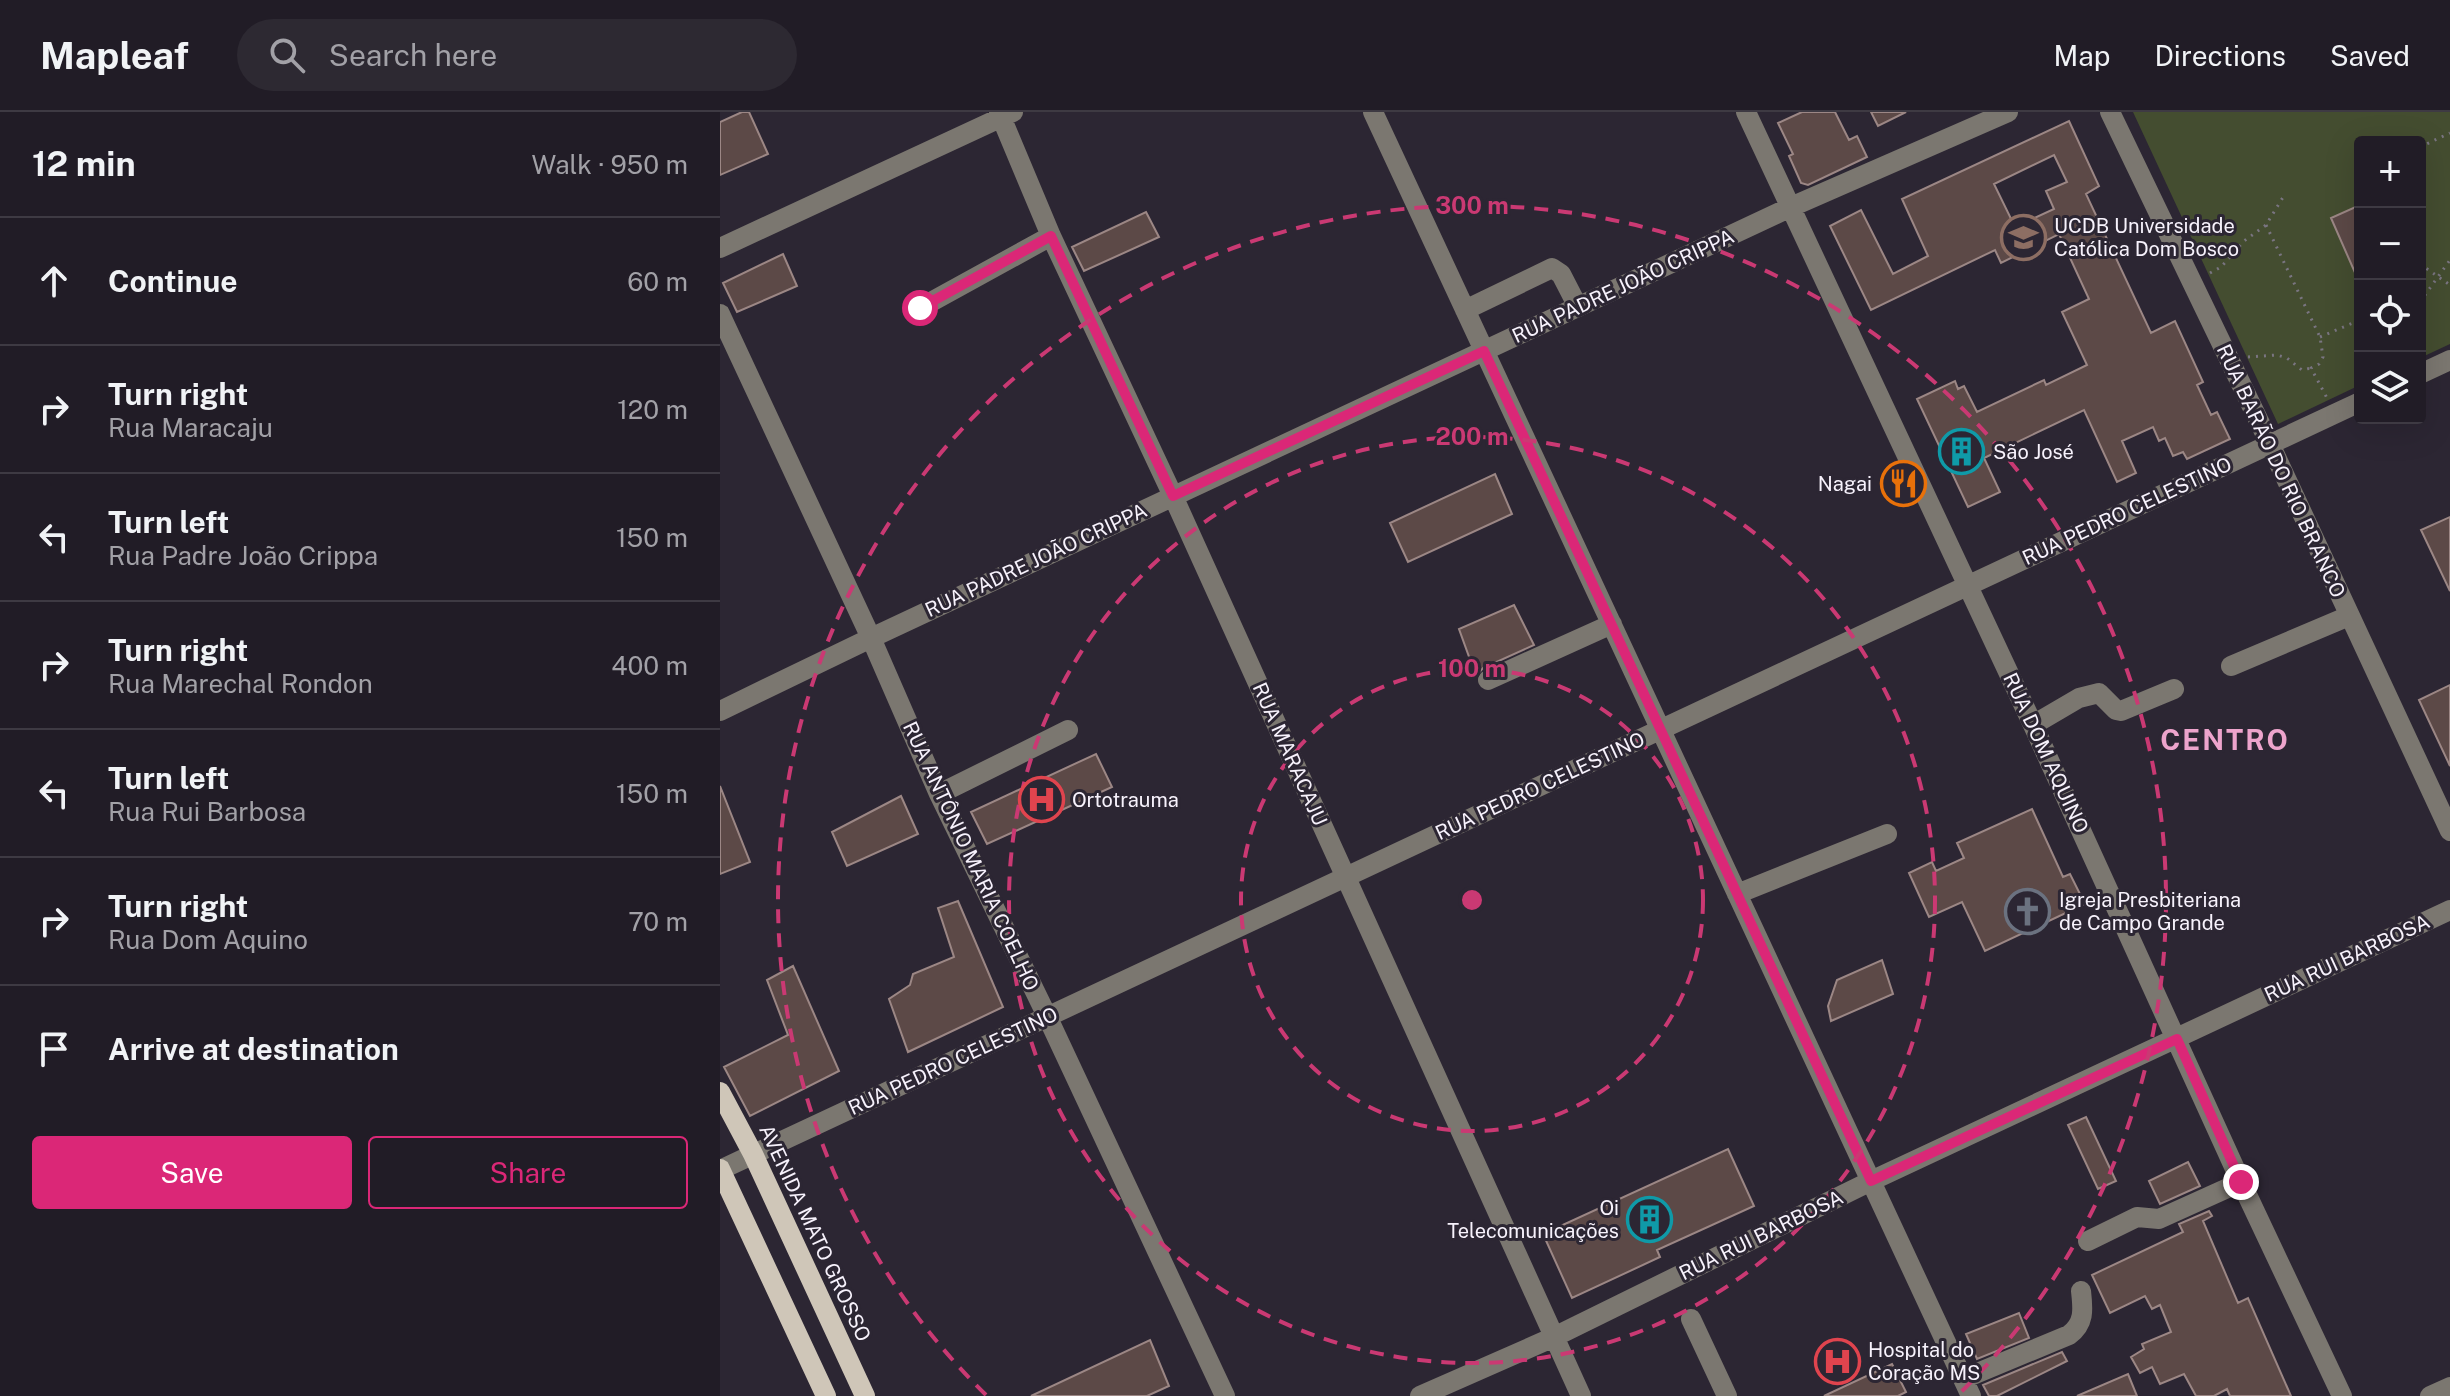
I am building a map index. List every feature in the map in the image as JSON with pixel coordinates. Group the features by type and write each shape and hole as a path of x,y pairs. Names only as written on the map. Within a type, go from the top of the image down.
{"main road":[{"name":"AVENIDA MATO GROSSO","path":"720,1092 753,1154 865,1396"},
{"path":"720,1169 826,1396"}],"street":[{"path":"1373,112 1967,1388 2069,1335 2081,1321 2084,1311 2081,1291"},
{"name":"RUA DOM AQUINO","path":"1746,112 2342,1396"},
{"name":"RUA PADRE JOÃO CRIPPA","path":"720,711 1791,207 2008,112"},
{"name":"RUA BARÃO DO RIO BRANCO","path":"2110,112 2270,444 2450,831"},
{"path":"720,248 1005,114"},
{"name":"RUA MARACAJU","path":"1005,114 1051,236 1173,496 1581,1396"},
{"path":"920,308 1051,236"},
{"path":"1465,310 1552,268 1561,274 1578,307"},
{"name":"RUA ANTÔNIO MARIA COELHO","path":"720,314 871,638 939,794 1225,1396"},
{"path":"2426,371 2450,360"},
{"name":"RUA PEDRO CELESTINO","path":"720,1169 2354,405"},
{"path":"2231,666 2349,616"},
{"path":"1488,680 1612,624"},
{"path":"2033,725 2087,695 2099,693 2121,711 2174,689"},
{"path":"939,794 1068,730"},
{"path":"1737,894 1887,834"},
{"name":"RUA RUI BARBOSA","path":"1420,1396 1554,1337 1871,1181 2450,910"},
{"path":"2088,1241 2137,1217 2159,1219 2241,1182"},
{"path":"1691,1319 1727,1396"},
{"path":"2430,1396 2450,1387"}],"path":[{"path":"2426,144 2450,133"},
{"path":"2210,273 2221,267 2244,241 2266,225 2285,194"},
{"path":"2248,357 2277,355 2287,358 2302,370 2319,364 2323,357 2320,337 2266,225"},
{"path":"2426,294 2450,260"},
{"path":"2426,269 2450,285"},
{"path":"2320,337 2354,323"},
{"path":"2311,368 2328,399"}],"green space":[{"path":"2133,112 2450,112 2450,344 2426,355 2426,136 2354,136 2354,388 2278,424"}],"building":[{"path":"749,112 768,154 720,175 720,122"},
{"path":"1802,112 1835,112 1849,140 1857,136 1867,157 1808,185 1801,183 1789,156 1793,154 1778,123"},
{"path":"1871,112 1906,112 1878,126"},
{"path":"2069,121 2099,186 2086,194 2151,333 2175,321 2203,382 2197,385 2211,415 2217,412 2230,439 2187,459 2183,452 2173,456 2165,438 2159,441 2153,427 2122,441 2136,473 2117,482 2084,410 1984,458 2000,492 1968,507 1917,399 1955,381 1958,389 1964,386 1977,412 2044,380 2046,385 2087,365 2062,312 2089,299 2059,234 2001,263 1995,250 1871,310 1830,226 1861,210 1893,274 1928,256 1902,199","holes":["2054,155 2067,182 2046,191 2054,209 2015,227 1994,184"]},
{"path":"2354,208 2354,270 2331,218"},
{"path":"1146,212 1159,237 1084,271 1072,247"},
{"path":"783,254 797,286 737,312 723,283"},
{"path":"1495,474 1512,514 1408,562 1390,523"},
{"path":"2450,517 2450,591 2421,530"},
{"path":"1514,605 1534,645 1483,668 1476,676 1459,629"},
{"path":"2450,685 2450,766 2419,700"},
{"name":"Ortotrauma","path":"1096,754 1112,787 987,844 971,812"},
{"path":"720,786 750,862 720,874"},
{"path":"901,796 918,834 847,866 832,832"},
{"path":"2032,809 2063,877 2070,874 2085,904 1985,951 1962,902 1929,917 1909,873 1932,862 1936,871 1964,858 1957,843"},
{"path":"958,901 1003,1007 908,1052 889,999 910,985 913,974 954,957 938,908"},
{"path":"1882,960 1893,994 1831,1021 1828,1006 1837,980"},
{"path":"793,966 839,1071 750,1116 724,1067 788,1035 767,980"},
{"path":"2086,1117 2116,1181 2098,1189 2068,1125"},
{"name":"Oi Telecomunicações","path":"1728,1149 1754,1206 1657,1250 1660,1257 1572,1298 1543,1234"},
{"path":"2188,1162 2200,1186 2160,1204 2149,1181"},
{"path":"2209,1211 2212,1216 2203,1221 2238,1303 2248,1298 2291,1396 2230,1396 2227,1389 2214,1396 2196,1396 2184,1374 2160,1384 2152,1367 2140,1373 2131,1357 2144,1349 2142,1344 2171,1332 2160,1305 2152,1309 2145,1296 2110,1313 2092,1275 2183,1232 2179,1224"},
{"path":"2019,1313 2029,1338 1977,1359 1966,1334"},
{"path":"1150,1340 1169,1386 1147,1396 1031,1396"},
{"path":"2062,1352 2067,1361 1997,1396 1989,1396 1983,1385"},
{"path":"1892,1364 1906,1392 1898,1396 1824,1396"},
{"path":"2128,1374 2137,1396 2077,1396"}],"place":[{"name":"UCDB Universidade Católica Dom Bosco","path":"2023,238"},
{"name":"São José","path":"1962,452"},
{"name":"Nagai","path":"1903,484"},
{"name":"Ortotrauma","path":"1041,800"},
{"name":"Igreja Presbiteriana de Campo Grande","path":"2028,912"},
{"name":"Oi Telecomunicações","path":"1650,1219"},
{"name":"Hospital do Coração MS","path":"1837,1361"}],"district":[{"name":"CENTRO","path":"2225,740"}],"route":[{"path":"920,308 1051,236 1173,496 1484,351 1871,1181 2177,1039 2241,1182"}]}
